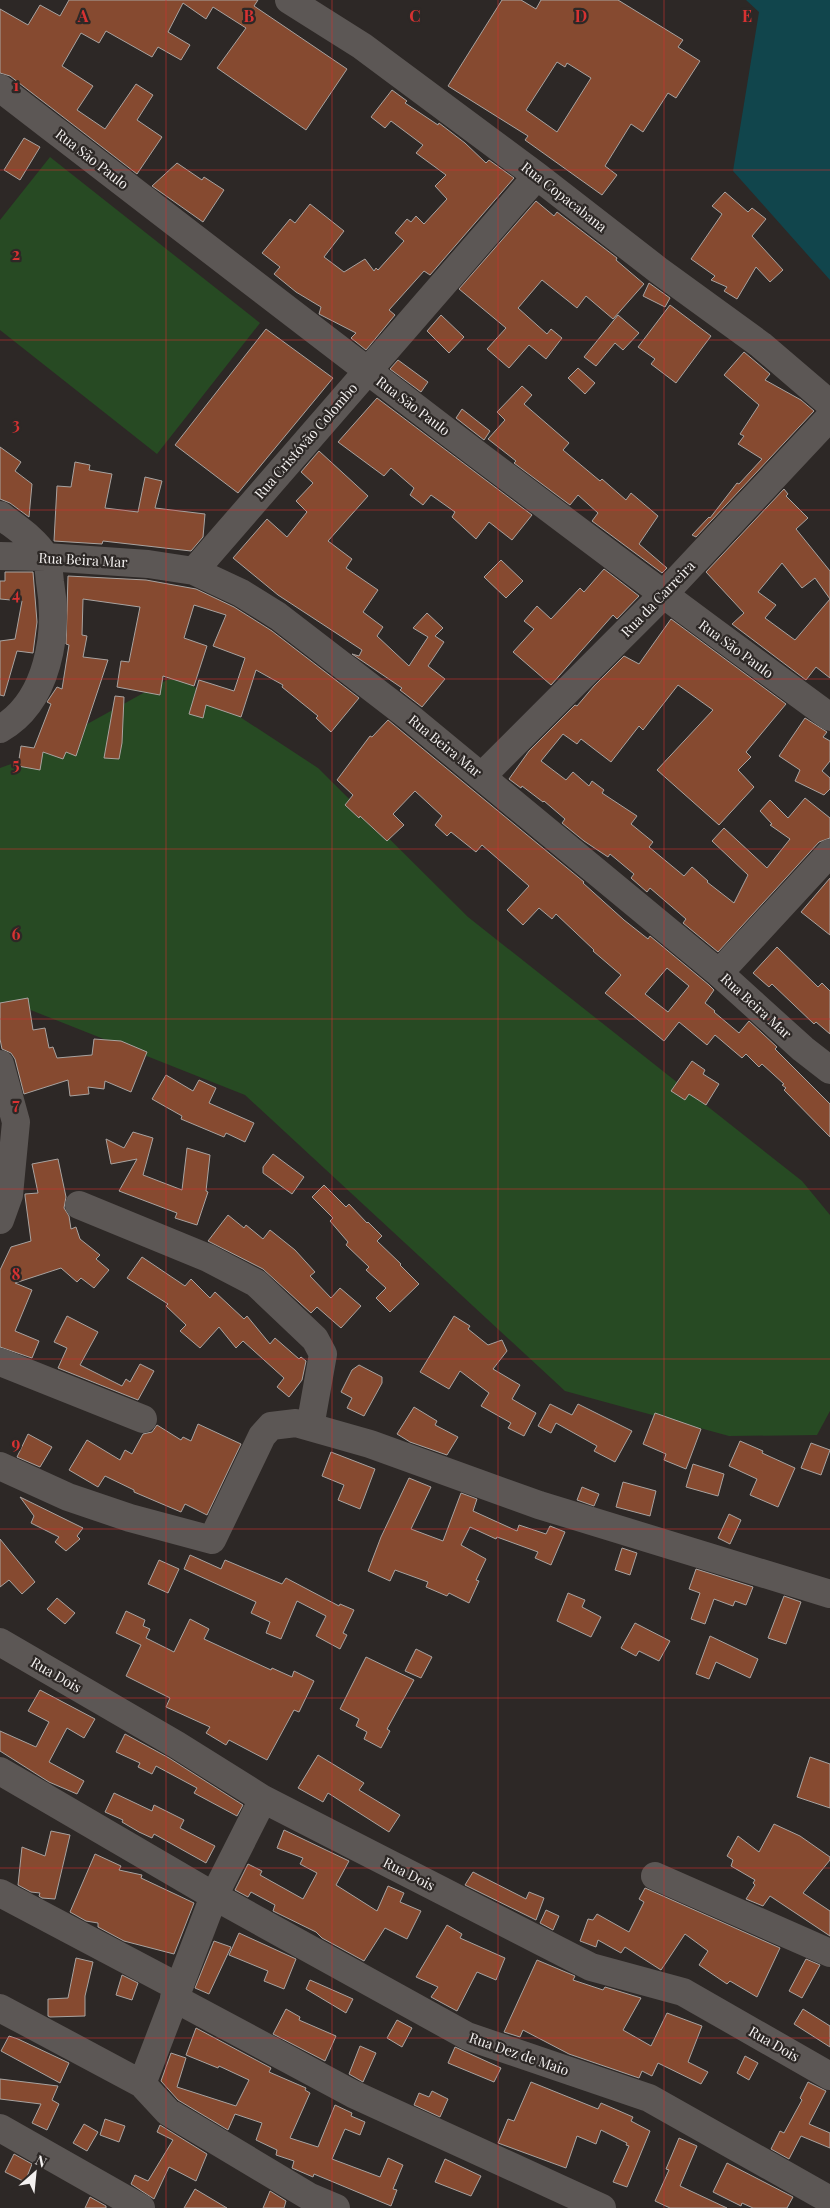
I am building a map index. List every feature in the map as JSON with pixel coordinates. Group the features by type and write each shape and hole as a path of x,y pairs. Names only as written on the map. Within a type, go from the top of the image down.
{"street":[{"name":"Rua Copacabana","path":"289,0 362,46 538,176 658,270 761,345 830,404"},
{"name":"Rua São Paulo","path":"0,88 366,370 663,595 830,717"},
{"name":"Rua Cristóvão Colombo","path":"194,571 366,370 538,176"},
{"name":"Rua da Carreira","path":"482,776 663,595 830,417"},
{"path":"0,515 30,539 46,557 54,604 48,664 28,706 10,724 0,729"},
{"name":"Rua Beira Mar","path":"0,556 148,564 194,571 241,592 278,616 408,716 482,776 719,973 827,1073"},
{"path":"719,973 830,853"},
{"path":"0,1064 16,1122 9,1195 0,1220"},
{"path":"79,1206 208,1258 256,1283 315,1339 323,1354 310,1427"},
{"path":"0,1362 144,1419"},
{"path":"0,1466 68,1497 130,1518 212,1540 262,1436 271,1426 296,1424 370,1444 539,1505 830,1594"},
{"name":"Rua Dois","path":"0,1642 177,1745 263,1799 591,1967 683,1992 830,2076"},
{"name":"Rua Dez de Maio","path":"0,1772 214,1896 466,2036 650,2098 830,2200"},
{"path":"142,2084 214,1896 263,1799"},
{"path":"655,1876 830,1952"},
{"path":"0,1893 353,2094 602,2208"},
{"path":"0,2008 142,2084 168,2112 310,2197 336,2208"},
{"path":"0,2128 141,2208"}],"green space":[{"path":"50,157 260,323 157,454 0,330 0,220"},
{"path":"176,675 318,768 468,917 802,1181 830,1215 830,1411 817,1435 729,1436 565,1391 245,1095 23,1007 0,1010 0,768 22,760"}],"water":[{"path":"746,0 830,0 830,280 733,171 759,12"}],"building":[{"path":"69,0 258,0 254,6 347,69 306,130 217,68 246,28 213,7 206,19 183,3 168,32 190,45 181,60 158,47 152,57 106,31 99,43 81,33 62,66 93,86 77,110 105,129 136,84 153,95 137,120 162,137 137,174 10,76 0,73 0,9 28,25 40,5 60,16"},
{"path":"502,0 521,0 536,9 541,0 618,0 683,40 678,47 700,61 676,98 668,93 643,132 631,124 605,166 617,175 602,195 525,140 528,136 448,86","holes":["557,62 565,67 567,63 591,78 557,132 526,110"]},
{"path":"392,90 407,101 405,103 438,125 439,123 465,143 486,163 489,160 514,178 430,275 424,271 389,310 395,315 366,350 351,338 356,333 319,314 321,307 296,292 274,274 280,267 262,253 290,219 295,223 310,204 344,231 324,257 344,272 365,259 374,271 376,268 378,270 404,241 395,233 407,219 411,222 416,216 424,224 447,199 435,186 446,175 416,153 423,145 391,121 385,128 371,117"},
{"path":"24,138 40,147 20,180 4,170"},
{"path":"177,163 202,180 204,177 224,190 203,222 152,186"},
{"path":"725,192 748,212 752,208 766,219 752,236 783,270 770,282 756,267 737,299 724,291 727,287 711,280 715,276 691,259 722,214 712,206"},
{"path":"536,201 554,216 557,212 617,258 616,260 644,284 613,319 586,296 577,308 542,280 518,308 547,334 551,329 562,338 546,359 529,345 509,368 487,349 506,328 459,289"},
{"path":"649,283 670,298 665,307 643,296"},
{"path":"670,305 711,336 676,383 651,364 655,359 638,347"},
{"path":"441,315 464,337 449,353 427,331"},
{"path":"618,315 639,333 623,350 615,343 596,366 584,357"},
{"path":"266,329 333,378 238,493 175,445"},
{"path":"744,352 770,374 765,380 801,400 814,411 696,537 692,535 710,518 737,483 739,484 762,459 738,444 744,436 740,434 759,405 724,375"},
{"path":"398,360 428,382 421,392 390,369"},
{"path":"578,368 595,383 585,394 568,378"},
{"path":"522,386 532,395 524,404 569,443 563,450 600,481 602,479 626,500 631,493 658,516 639,544 667,568 662,573 592,521 598,513 578,495 570,505 514,463 516,461 488,439 505,420 497,412"},
{"path":"377,398 532,515 512,540 489,522 476,539 452,517 455,512 431,495 423,505 410,495 414,488 391,468 384,476 338,442"},
{"path":"462,409 490,431 484,440 456,418"},
{"path":"0,447 21,462 15,471 32,484 29,517 10,503 0,499"},
{"path":"319,451 368,496 328,541 352,559 346,568 378,590 363,612 383,627 377,636 409,666 428,637 413,628 427,613 443,628 435,636 444,642 428,666 445,679 422,707 400,690 402,688 352,654 359,656 362,650 278,595 233,558 267,519 287,537 307,512 296,501 313,483 301,472"},
{"path":"75,462 90,465 89,470 112,474 105,508 138,512 145,477 162,481 155,508 205,514 203,537 191,551 103,541 102,544 54,541 57,486 71,487"},
{"path":"784,489 788,494 786,496 808,518 796,529 830,571 830,599 830,678 816,667 806,680 732,624 744,613 706,572","holes":["782,563 802,588 815,578 830,599 795,640 765,618 776,605 758,592"]},
{"path":"501,560 523,581 506,598 484,577"},
{"path":"604,569 639,596 617,619 613,615 551,685 513,652 534,629 524,621 537,606 551,619 580,588 584,592"},
{"path":"5,572 33,572 37,622 33,653 17,651 4,696 0,695 0,641 15,639 22,601 0,599 0,581 5,581"},
{"path":"68,576 146,580 196,589 234,607 272,631 359,698 331,732 316,718 318,716 282,687 283,685 256,670 241,717 206,705 203,718 189,714 199,680 234,691 245,658 213,646 226,615 194,605 184,638 207,646 194,686 163,676 160,695 117,687 121,661 129,662 140,607 83,599 82,635 87,636 83,657 108,660 76,756 66,752 63,759 43,752 40,770 18,766 21,746 34,748 51,704 47,702 57,687 62,689 69,645 66,644"},
{"path":"671,619 786,704 746,752 751,757 738,770 754,787 719,825 657,770 713,710 678,685 643,730 639,726 611,762 581,739 577,744 563,734 541,761 566,780 573,772 589,786 592,781 604,790 602,793 637,816 631,824 653,842 649,847 684,876 692,867 707,882 734,903 748,875 712,841 724,828 767,868 790,839 770,825 772,824 760,811 770,800 788,818 805,798 830,818 830,838 819,842 718,952 683,923 686,919 650,888 647,892 631,878 634,874 610,854 608,857 584,841 562,823 565,819 544,801 509,779 529,751 575,705 577,706 624,656 639,664"},
{"path":"115,696 124,697 122,743 119,759 104,758"},
{"path":"805,718 827,732 823,737 830,741 830,761 822,771 830,778 830,789 824,795 795,781 800,770 779,756"},
{"path":"388,720 584,882 624,920 648,939 650,936 709,985 714,990 705,1003 714,1012 739,1033 749,1021 777,1047 775,1049 830,1104 830,1137 784,1090 786,1088 782,1085 784,1084 762,1064 759,1067 746,1054 742,1058 715,1035 707,1045 679,1022 664,1041 605,993 621,975 593,951 556,914 552,919 539,908 523,925 507,910 529,886 482,845 476,852 451,832 447,836 435,825 442,816 415,791 393,814 404,825 387,841 360,816 359,818 345,805 353,795 337,780 370,736 372,737","holes":["667,968 689,986 668,1012 645,994"]},
{"path":"830,878 830,935 801,912"},
{"path":"777,947 818,987 822,983 830,991 830,1034 816,1022 814,1024 772,984 769,987 753,973"},
{"path":"28,998 33,1030 45,1028 49,1048 53,1047 57,1058 92,1055 94,1039 121,1041 147,1052 131,1092 105,1081 104,1089 88,1087 89,1094 70,1096 68,1080 24,1094 15,1059 11,1053 2,1049 0,1039 0,1003"},
{"path":"692,1061 705,1070 703,1074 719,1084 706,1105 689,1094 685,1100 671,1091"},
{"path":"166,1075 193,1091 199,1080 216,1088 209,1103 254,1123 245,1142 226,1133 224,1137 181,1119 182,1116 152,1099"},
{"path":"133,1132 153,1138 143,1175 182,1190 187,1148 210,1155 206,1191 208,1192 197,1225 175,1218 177,1213 119,1191 137,1159 111,1164 106,1139 124,1148"},
{"path":"273,1154 304,1177 292,1194 263,1173 263,1167"},
{"path":"58,1159 66,1197 64,1208 69,1216 71,1229 76,1227 80,1239 100,1255 96,1259 109,1270 94,1288 81,1278 77,1282 61,1268 15,1283 32,1290 15,1331 39,1341 32,1358 0,1347 0,1270 11,1247 31,1241 25,1194 38,1193 32,1164"},
{"path":"324,1185 346,1207 349,1204 382,1236 377,1241 419,1284 390,1312 376,1298 386,1288 366,1270 369,1267 346,1245 348,1242 330,1221 333,1218 312,1197"},
{"path":"228,1215 244,1228 246,1225 263,1239 270,1230 295,1250 315,1272 310,1276 331,1298 340,1288 361,1306 341,1328 317,1307 311,1313 263,1269 208,1241"},
{"path":"142,1257 185,1286 191,1279 210,1298 215,1292 244,1319 247,1316 270,1344 275,1338 299,1359 301,1357 306,1361 302,1380 289,1397 277,1387 284,1378 243,1341 236,1348 219,1327 200,1348 180,1331 186,1325 166,1306 168,1304 127,1278"},
{"path":"67,1316 98,1332 80,1365 122,1386 126,1379 130,1382 140,1364 154,1371 138,1400 58,1368 67,1348 54,1342"},
{"path":"454,1316 470,1326 468,1329 488,1345 502,1340 507,1351 493,1369 520,1385 512,1399 536,1413 524,1436 508,1428 511,1423 481,1406 489,1393 460,1371 449,1389 420,1372"},
{"path":"359,1365 382,1377 382,1383 364,1416 347,1408 352,1398 341,1392 352,1370"},
{"path":"550,1404 572,1415 578,1404 632,1431 615,1462 594,1451 597,1446 556,1423 551,1433 538,1426"},
{"path":"414,1407 437,1421 435,1425 458,1437 447,1455 410,1442 397,1434"},
{"path":"655,1413 701,1429 686,1469 664,1460 666,1454 643,1444"},
{"path":"198,1424 241,1444 207,1515 185,1504 181,1512 134,1492 134,1490 105,1476 98,1487 69,1470 87,1440 120,1460 125,1450 132,1454 143,1434 152,1432 157,1425 181,1440 183,1437 191,1441"},
{"path":"28,1434 52,1447 40,1467 17,1457"},
{"path":"740,1441 795,1468 778,1507 750,1495 757,1479 729,1466"},
{"path":"811,1443 830,1450 821,1475 801,1468"},
{"path":"331,1452 375,1469 360,1509 338,1500 344,1485 322,1476"},
{"path":"693,1464 724,1474 718,1496 686,1487"},
{"path":"409,1478 431,1487 411,1529 443,1541 461,1493 477,1499 473,1511 517,1531 519,1525 546,1534 550,1526 565,1532 551,1565 535,1558 538,1552 497,1537 496,1539 470,1527 461,1545 486,1559 476,1580 479,1581 469,1603 449,1593 447,1596 426,1587 428,1582 395,1570 390,1581 368,1571 381,1537"},
{"path":"623,1482 656,1491 650,1516 616,1507"},
{"path":"582,1487 599,1494 594,1506 577,1500"},
{"path":"20,1497 83,1528 77,1536 80,1539 66,1551 55,1542 59,1537 31,1523 34,1516"},
{"path":"729,1514 741,1520 730,1544 718,1538"},
{"path":"0,1539 35,1582 22,1594 9,1580 0,1587"},
{"path":"622,1548 637,1553 630,1575 615,1570"},
{"path":"190,1555 221,1569 225,1560 282,1584 286,1578 339,1606 340,1604 354,1610 343,1633 347,1635 340,1649 316,1636 326,1616 297,1601 281,1639 266,1633 270,1622 251,1613 256,1602 184,1569"},
{"path":"159,1560 179,1569 168,1593 148,1584"},
{"path":"696,1569 753,1587 746,1605 735,1601 733,1606 714,1599 705,1624 691,1619 700,1593 689,1589"},
{"path":"568,1593 585,1600 582,1607 601,1617 591,1637 557,1621"},
{"path":"784,1596 801,1602 786,1644 768,1638"},
{"path":"57,1598 75,1613 65,1624 47,1609"},
{"path":"126,1611 145,1620 143,1626 150,1629 146,1638 174,1652 190,1619 209,1629 204,1639 271,1670 272,1668 292,1677 294,1671 314,1681 299,1712 294,1710 267,1760 229,1740 226,1745 206,1733 210,1727 166,1707 170,1698 126,1676 141,1645 116,1633"},
{"path":"635,1623 670,1641 659,1661 639,1651 636,1656 621,1648"},
{"path":"710,1636 758,1659 750,1678 716,1662 709,1679 696,1674"},
{"path":"416,1649 432,1657 421,1678 405,1671"},
{"path":"366,1657 414,1680 387,1729 390,1731 381,1748 364,1739 367,1732 356,1726 359,1719 340,1709"},
{"path":"40,1690 95,1719 84,1738 67,1728 49,1762 84,1781 77,1794 49,1782 0,1751 0,1731 36,1747 49,1722 28,1711"},
{"path":"125,1734 169,1758 243,1805 237,1816 194,1793 197,1788 156,1766 152,1774 138,1767 140,1763 116,1752"},
{"path":"318,1755 364,1783 359,1790 400,1815 389,1832 328,1793 323,1802 298,1788"},
{"path":"810,1757 830,1764 830,1808 797,1797"},
{"path":"114,1793 152,1811 154,1805 184,1820 180,1828 215,1846 206,1863 154,1834 152,1838 139,1832 122,1822 123,1820 105,1812"},
{"path":"774,1824 800,1836 830,1857 830,1860 803,1893 830,1911 830,1936 770,1896 763,1906 746,1899 755,1885 753,1883 755,1880 731,1866 733,1860 727,1856 738,1836 759,1852"},
{"path":"284,1830 349,1861 336,1885 377,1911 388,1886 404,1893 400,1902 421,1911 407,1939 385,1928 364,1961 322,1938 316,1932 273,1911 275,1905 251,1892 248,1897 235,1890 248,1864 262,1871 260,1875 303,1899 317,1873 300,1864 303,1858 277,1848"},
{"path":"51,1831 70,1835 55,1899 42,1898 39,1896 40,1893 31,1892 18,1885 22,1847 45,1856"},
{"path":"95,1854 121,1866 119,1870 142,1875 141,1878 194,1903 174,1954 124,1941 98,1927 98,1923 86,1921 70,1912"},
{"path":"473,1872 526,1899 529,1892 544,1898 536,1920 465,1885"},
{"path":"645,1888 780,1948 757,1997 730,1981 727,1984 699,1965 708,1951 685,1934 661,1970 625,1947 621,1953 598,1940 596,1947 580,1941 588,1919 593,1920 597,1914 629,1932 644,1902 639,1899"},
{"path":"546,1910 559,1916 553,1930 540,1923"},
{"path":"447,1925 462,1934 460,1938 505,1958 496,1980 477,1972 457,2011 431,1997 438,1987 416,1977"},
{"path":"239,1933 296,1959 284,1989 264,1981 268,1971 229,1955"},
{"path":"214,1941 231,1947 209,1994 195,1988"},
{"path":"76,1958 93,1962 85,1996 85,2016 50,2017 48,2016 48,1999 68,1998"},
{"path":"806,1959 820,1965 802,1998 789,1991"},
{"path":"537,1960 575,1976 573,1980 603,1990 605,1987 641,1998 623,2030 651,2046 667,2013 702,2026 688,2062 708,2072 701,2084 658,2063 652,2076 642,2071 639,2078 569,2054 523,2030 520,2037 504,2032"},
{"path":"122,1975 138,1983 132,2000 116,1995"},
{"path":"310,1980 353,1999 346,2013 306,1989"},
{"path":"286,2009 300,2017 299,2020 336,2036 325,2061 273,2034"},
{"path":"803,2009 830,2026 830,2047 794,2024"},
{"path":"397,2020 412,2028 402,2047 387,2038"},
{"path":"196,2028 271,2068 269,2072 306,2088 305,2090 310,2093 290,2138 318,2147 335,2105 352,2113 351,2116 365,2122 360,2135 345,2129 332,2159 380,2177 388,2158 403,2165 393,2189 397,2190 391,2206 314,2174 313,2177 292,2168 294,2161 276,2155 277,2150 256,2140 262,2123 235,2114 228,2130 178,2100 161,2081 171,2053 186,2058 177,2087 236,2106 249,2080 219,2066 218,2068 186,2055"},
{"path":"9,2036 69,2063 60,2083 1,2051"},
{"path":"360,2046 376,2053 363,2082 349,2074"},
{"path":"455,2047 501,2068 494,2082 448,2063"},
{"path":"745,2056 758,2063 749,2080 737,2073"},
{"path":"0,2079 58,2086 52,2100 59,2104 47,2130 32,2123 41,2104 0,2099"},
{"path":"531,2082 598,2109 601,2103 633,2117 631,2121 650,2131 627,2187 613,2182 629,2146 626,2145 627,2143 601,2130 596,2144 577,2136 566,2168 498,2143 508,2119 514,2121"},
{"path":"808,2082 826,2091 809,2124 830,2133 830,2148 801,2136 789,2159 771,2149 780,2131 784,2133 802,2100 800,2098"},
{"path":"432,2091 448,2099 440,2117 414,2105 419,2093 429,2097"},
{"path":"105,2119 125,2126 119,2142 100,2135"},
{"path":"84,2124 98,2132 87,2151 73,2143"},
{"path":"160,2125 207,2154 196,2181 169,2167 154,2199 131,2184 135,2175 148,2181 173,2140 157,2132"},
{"path":"679,2138 697,2146 680,2186 727,2208 670,2208 655,2201 669,2170 666,2169"},
{"path":"14,2154 32,2164 25,2182 5,2172"},
{"path":"445,2159 481,2176 471,2196 435,2182"},
{"path":"727,2163 793,2197 787,2208 753,2208 742,2203 741,2206 713,2192"},
{"path":"195,2189 227,2208 184,2208"},
{"path":"270,2191 286,2201 284,2208 263,2208"},
{"path":"90,2197 106,2206 106,2208 85,2208"}]}
